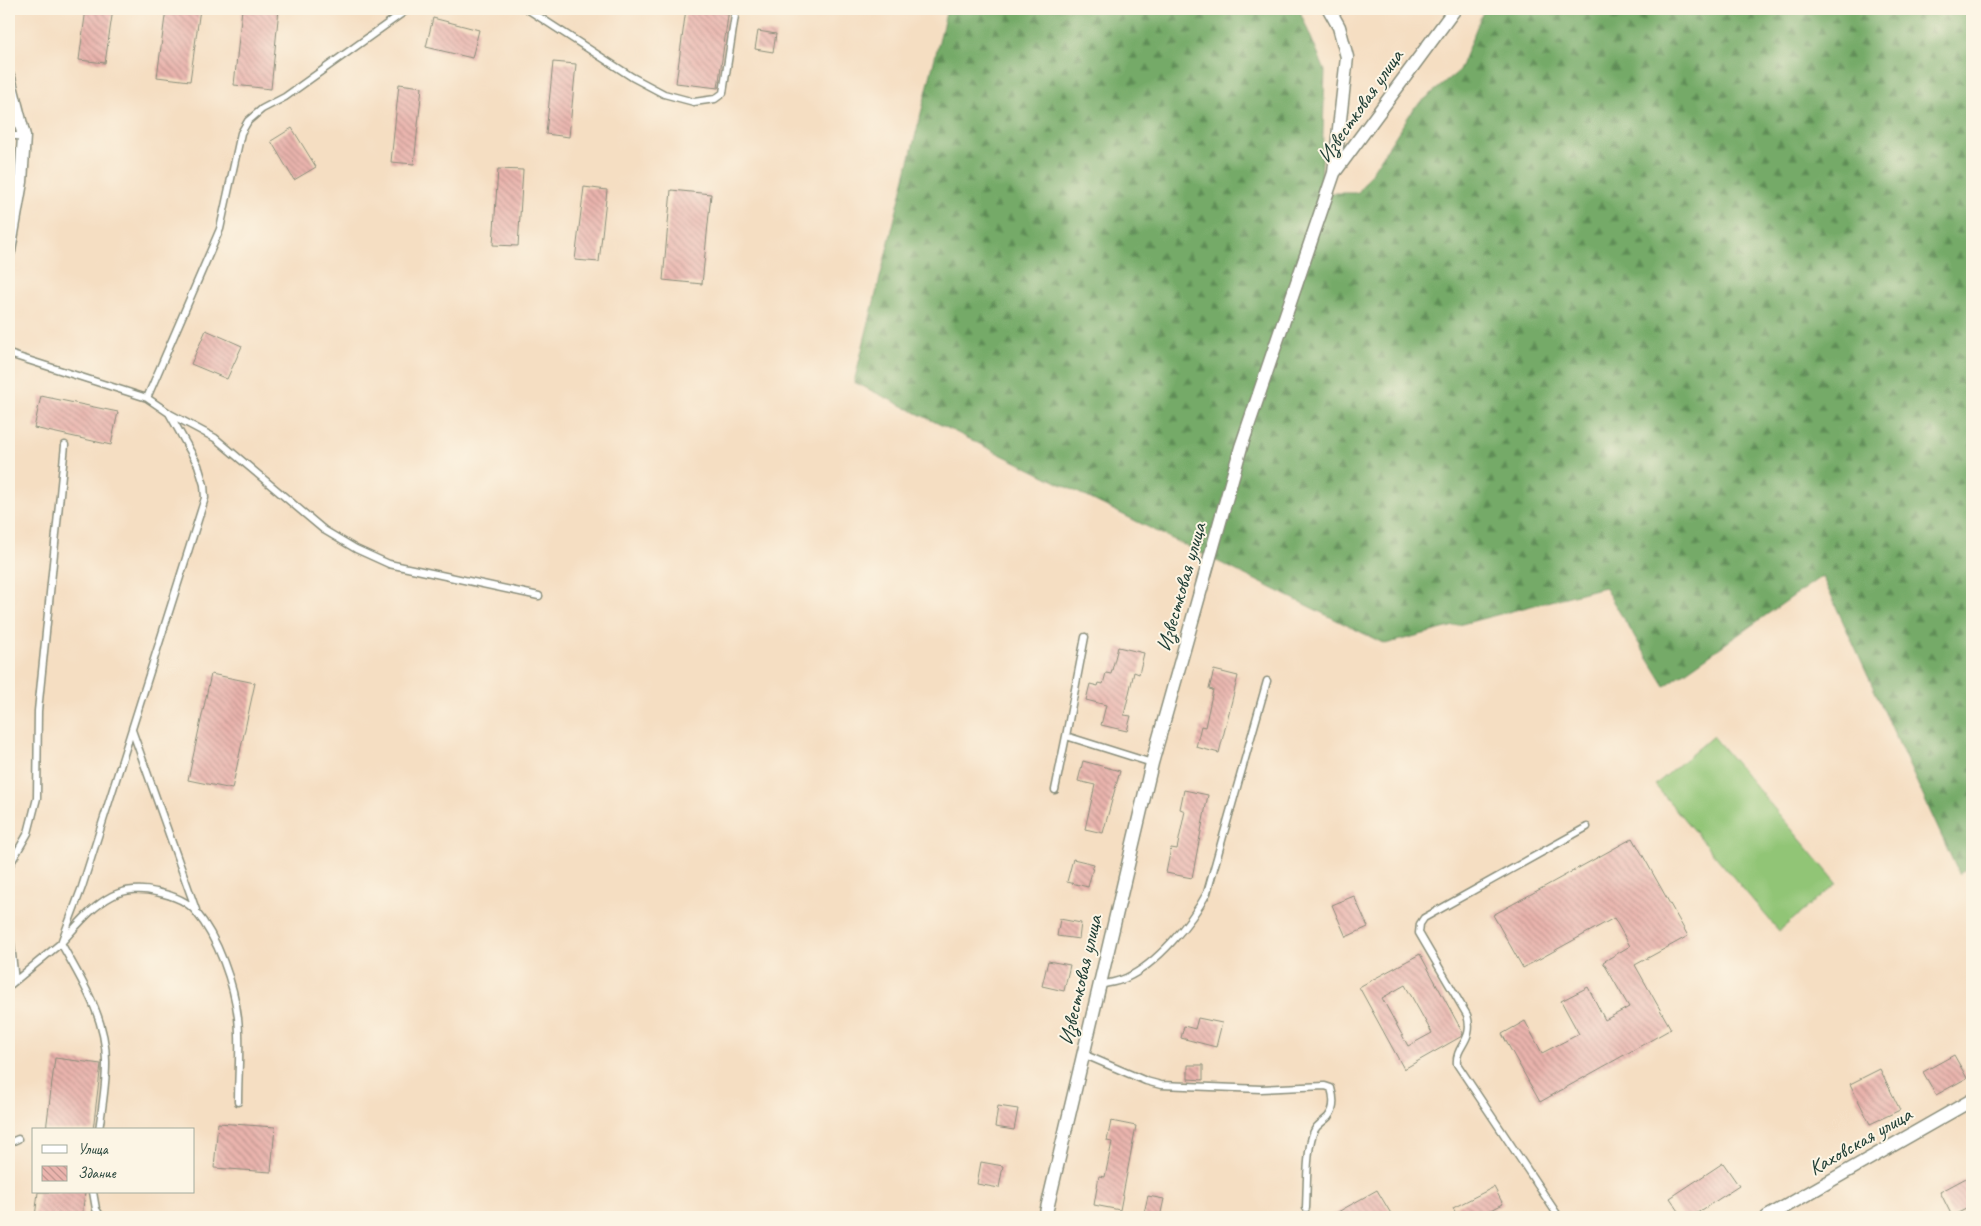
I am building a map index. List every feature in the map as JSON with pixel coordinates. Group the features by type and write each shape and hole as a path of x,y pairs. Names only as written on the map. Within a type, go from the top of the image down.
{"street":[{"path":"1328,9 1339,27 1347,57 1334,173"},
{"name":"Известковая улица","path":"1045,1217 1152,763 1241,447 1334,173 1455,9"},
{"path":"9,78 24,136 21,182 9,250"},
{"name":"Каховская улица","path":"1767,1217 1972,1100"}],"lane":[{"path":"147,398 220,229 241,133 248,121 262,109 285,98 408,9"},
{"path":"527,9 632,77 664,94 694,102 714,99 723,93 736,9"},
{"path":"9,136 24,136"},
{"path":"9,354 147,398 169,413 215,438 324,530 356,549 389,564 538,596"},
{"path":"99,1128 106,1064 104,1039 95,1005 62,943 82,887 205,498 204,485 198,465 169,413"},
{"path":"9,866 28,833 37,798 38,711 65,445"},
{"path":"1055,790 1085,637"},
{"path":"1100,985 1124,979 1148,966 1191,919 1207,893 1267,681"},
{"path":"132,730 196,911 213,939 226,968 238,1018 238,1102"},
{"path":"1066,736 1152,763"},
{"path":"1559,1217 1457,1064 1456,1058 1469,1034 1467,1015 1419,933 1420,924 1424,918 1587,828"},
{"path":"9,986 62,943 96,906 114,895 132,890 150,890 175,896 196,911"},
{"path":"9,927 15,981"},
{"path":"1084,1054 1146,1081 1161,1085 1261,1089 1325,1086 1332,1088 1333,1108 1329,1116 1315,1128 1310,1148 1306,1208"},
{"path":"9,1143 18,1138"},
{"path":"93,1194 96,1209 101,1217"}],"green space":[{"path":"947,9 1299,9 1325,71 1321,193 1358,193 1414,108 1459,71 1482,14 1486,9 1972,9 1972,865 1959,874 1822,576 1665,686 1604,587 1385,644 854,382"},
{"path":"1713,736 1837,883 1779,931 1655,785"}],"building":[{"path":"86,9 113,9 105,63 79,60"},
{"path":"166,9 200,9 190,81 157,77"},
{"path":"242,9 279,9 271,89 234,85"},
{"path":"686,9 729,9 718,88 676,83"},
{"path":"433,18 479,30 472,58 426,47"},
{"path":"758,31 776,34 773,52 755,49"},
{"path":"553,62 576,64 569,137 546,134"},
{"path":"399,84 422,87 414,164 391,162"},
{"path":"292,128 316,167 294,180 271,141"},
{"path":"498,169 523,170 518,246 493,245"},
{"path":"584,187 607,190 599,262 575,260"},
{"path":"671,190 711,194 702,284 663,280"},
{"path":"206,330 242,346 227,379 191,364"},
{"path":"41,396 118,412 111,445 34,428"},
{"path":"1118,647 1144,653 1139,674 1134,672 1124,715 1131,716 1127,731 1101,725 1106,705 1086,700 1090,684 1098,686 1099,683 1103,684 1106,673 1111,674"},
{"path":"1214,670 1238,676 1219,753 1196,747 1201,726 1205,727 1213,690 1209,689"},
{"path":"211,674 255,683 232,789 188,780"},
{"path":"1083,761 1120,771 1103,833 1085,829 1095,785 1078,781"},
{"path":"1184,790 1208,795 1192,878 1166,873 1171,848 1177,849 1185,811 1180,809"},
{"path":"1633,838 1688,936 1635,965 1671,1029 1540,1102 1502,1034 1525,1021 1542,1053 1579,1034 1561,1001 1588,987 1605,1020 1629,1007 1603,962 1630,946 1614,918 1523,968 1493,915"},
{"path":"1073,859 1094,864 1088,887 1067,882"},
{"path":"1354,896 1368,927 1346,937 1332,905"},
{"path":"1060,919 1081,923 1079,939 1057,936"},
{"path":"1420,954 1463,1033 1462,1036 1404,1069 1359,987","holes":["1405,985 1432,1033 1408,1046 1382,998"]},
{"path":"1048,961 1070,965 1064,991 1042,986"},
{"path":"1198,1018 1222,1023 1216,1047 1181,1038 1184,1026 1195,1029"},
{"path":"1954,1055 1967,1078 1936,1095 1923,1072"},
{"path":"55,1058 101,1064 93,1128 46,1128"},
{"path":"1188,1065 1203,1065 1203,1080 1188,1079"},
{"path":"1880,1069 1900,1110 1870,1124 1850,1084"},
{"path":"998,1106 1018,1109 1014,1130 995,1127"},
{"path":"1111,1121 1136,1126 1120,1210 1094,1205 1099,1176 1105,1177 1112,1142 1107,1141"},
{"path":"218,1123 275,1127 271,1172 214,1168"},
{"path":"981,1162 1003,1166 999,1188 977,1184"},
{"path":"1723,1163 1739,1186 1691,1217 1683,1217 1670,1198"},
{"path":"1968,1177 1972,1186 1972,1206 1952,1216 1940,1192"},
{"path":"1494,1187 1503,1204 1478,1217 1458,1217 1453,1208"},
{"path":"1377,1190 1393,1217 1329,1217"},
{"path":"38,1194 85,1194 82,1217 35,1217"},
{"path":"1148,1196 1164,1199 1160,1217 1143,1217"}]}
